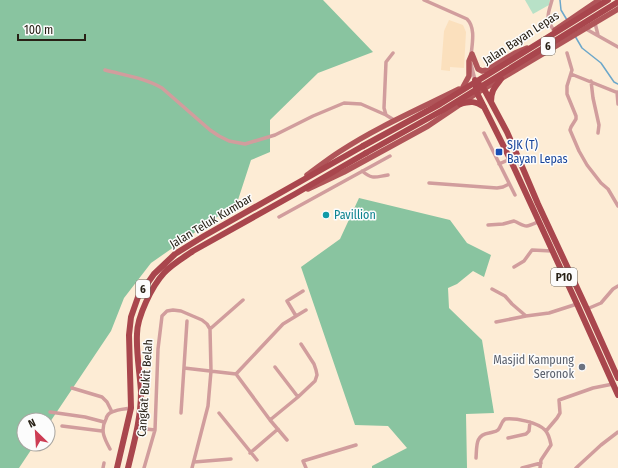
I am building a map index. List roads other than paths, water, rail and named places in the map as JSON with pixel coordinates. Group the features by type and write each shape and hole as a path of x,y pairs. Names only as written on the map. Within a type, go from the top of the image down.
{"highway":[{"name":"Jalan Bayan Lepas","path":"475,82 608,0"},
{"name":"Jalan Bayan Lepas","path":"480,91 618,2"},
{"path":"491,104 492,90 501,79"},
{"name":"P10","path":"475,82 480,91 491,104 516,152 544,216 616,369 618,378"},
{"name":"Jalan Teluk Kumbar","path":"117,468 131,408 129,335 131,317 138,297 154,274 175,254 211,232 440,104 475,82"},
{"name":"P10","path":"480,91 484,107 510,159 618,395"},
{"name":"Jalan Teluk Kumbar","path":"128,468 140,410 141,393 137,333 141,314 152,290 163,274 193,251 443,110 480,91"},
{"path":"460,104 473,102 484,107"}],"main road":[{"path":"599,0 605,4 607,16"},
{"name":"Jalan Bayan Lepas","path":"475,82 599,0"},
{"path":"608,0 609,6 617,10"},
{"name":"Jalan Bayan Lepas","path":"480,91 617,10"},
{"path":"472,54 478,69 482,71 487,70 515,53 527,48"},
{"path":"463,87 469,76 469,61 472,54"},
{"name":"Jalan Teluk Kumbar","path":"292,186 339,152 394,120 475,82"},
{"name":"Jalan Teluk Kumbar","path":"295,194 344,172 428,126 480,91"},
{"path":"425,106 434,105 437,108 439,114 437,120"}],"street":[{"path":"424,0 467,19 470,22 473,32 471,67 475,82"},
{"path":"552,0 548,17 554,31"},
{"path":"595,23 598,35"},
{"path":"586,28 618,47"},
{"path":"386,115 384,108 386,62 393,53"},
{"path":"567,53 572,67 566,90 576,116 576,119 571,127 571,133 588,165 601,183 608,189 618,206"},
{"path":"105,70 130,76 162,88 210,130 230,141 245,144 275,135 313,116 344,104 361,104 394,120"},
{"path":"571,74 618,92 618,104"},
{"path":"591,81 599,125 598,132"},
{"path":"484,133 515,195"},
{"path":"279,217 390,156"},
{"path":"499,164 510,159"},
{"path":"362,171 373,178 388,175"},
{"path":"344,172 348,179"},
{"path":"429,183 498,188 509,184"},
{"path":"488,225 503,224 514,221 524,226 528,226 538,222"},
{"path":"514,267 524,261 532,250 552,251"},
{"path":"587,309 601,302 613,289 618,286"},
{"path":"492,289 505,296 526,316"},
{"path":"296,316 287,301 303,291"},
{"path":"192,468 208,406 211,371 210,329 243,300"},
{"path":"496,322 549,313 577,304"},
{"path":"236,374 283,324 306,310"},
{"name":"Cangkat Bukit Belah","path":"144,468 155,430 158,349 162,316 167,311 181,311 196,317 207,324 210,329"},
{"path":"181,413 187,322"},
{"path":"270,420 298,397 315,380 317,376 314,364 301,344"},
{"path":"275,367 298,397"},
{"path":"184,368 236,374 270,420 287,440"},
{"path":"546,431 560,413 559,400 593,388 613,384"},
{"path":"72,388 102,397 107,402 112,412"},
{"path":"110,449 105,441 102,431 107,415 112,412 131,408"},
{"path":"56,413 85,417 104,422"},
{"path":"219,413 257,460"},
{"path":"476,458 479,438 484,434 496,432 499,430 502,421 512,418 530,422 546,431 550,437 551,445 541,460 540,468"},
{"path":"508,438 526,434 529,431 530,422"},
{"path":"62,426 102,431"},
{"path":"137,428 155,430"},
{"path":"250,453 278,429"},
{"path":"576,468 618,432"},
{"path":"306,468 303,461 356,445"},
{"path":"194,462 231,459"},
{"path":"103,468 104,463"},
{"path":"522,468 541,463"}],"waterway":[{"path":"560,0 561,10 567,20"},
{"path":"575,36 582,48 601,63 614,82 618,84"}],"place":[{"name":"SJK (T) Bayan Lepas","path":"499,152"},
{"name":"Pavillion","path":"326,215"},
{"name":"Masjid Kampung Seronok","path":"582,367"}]}
